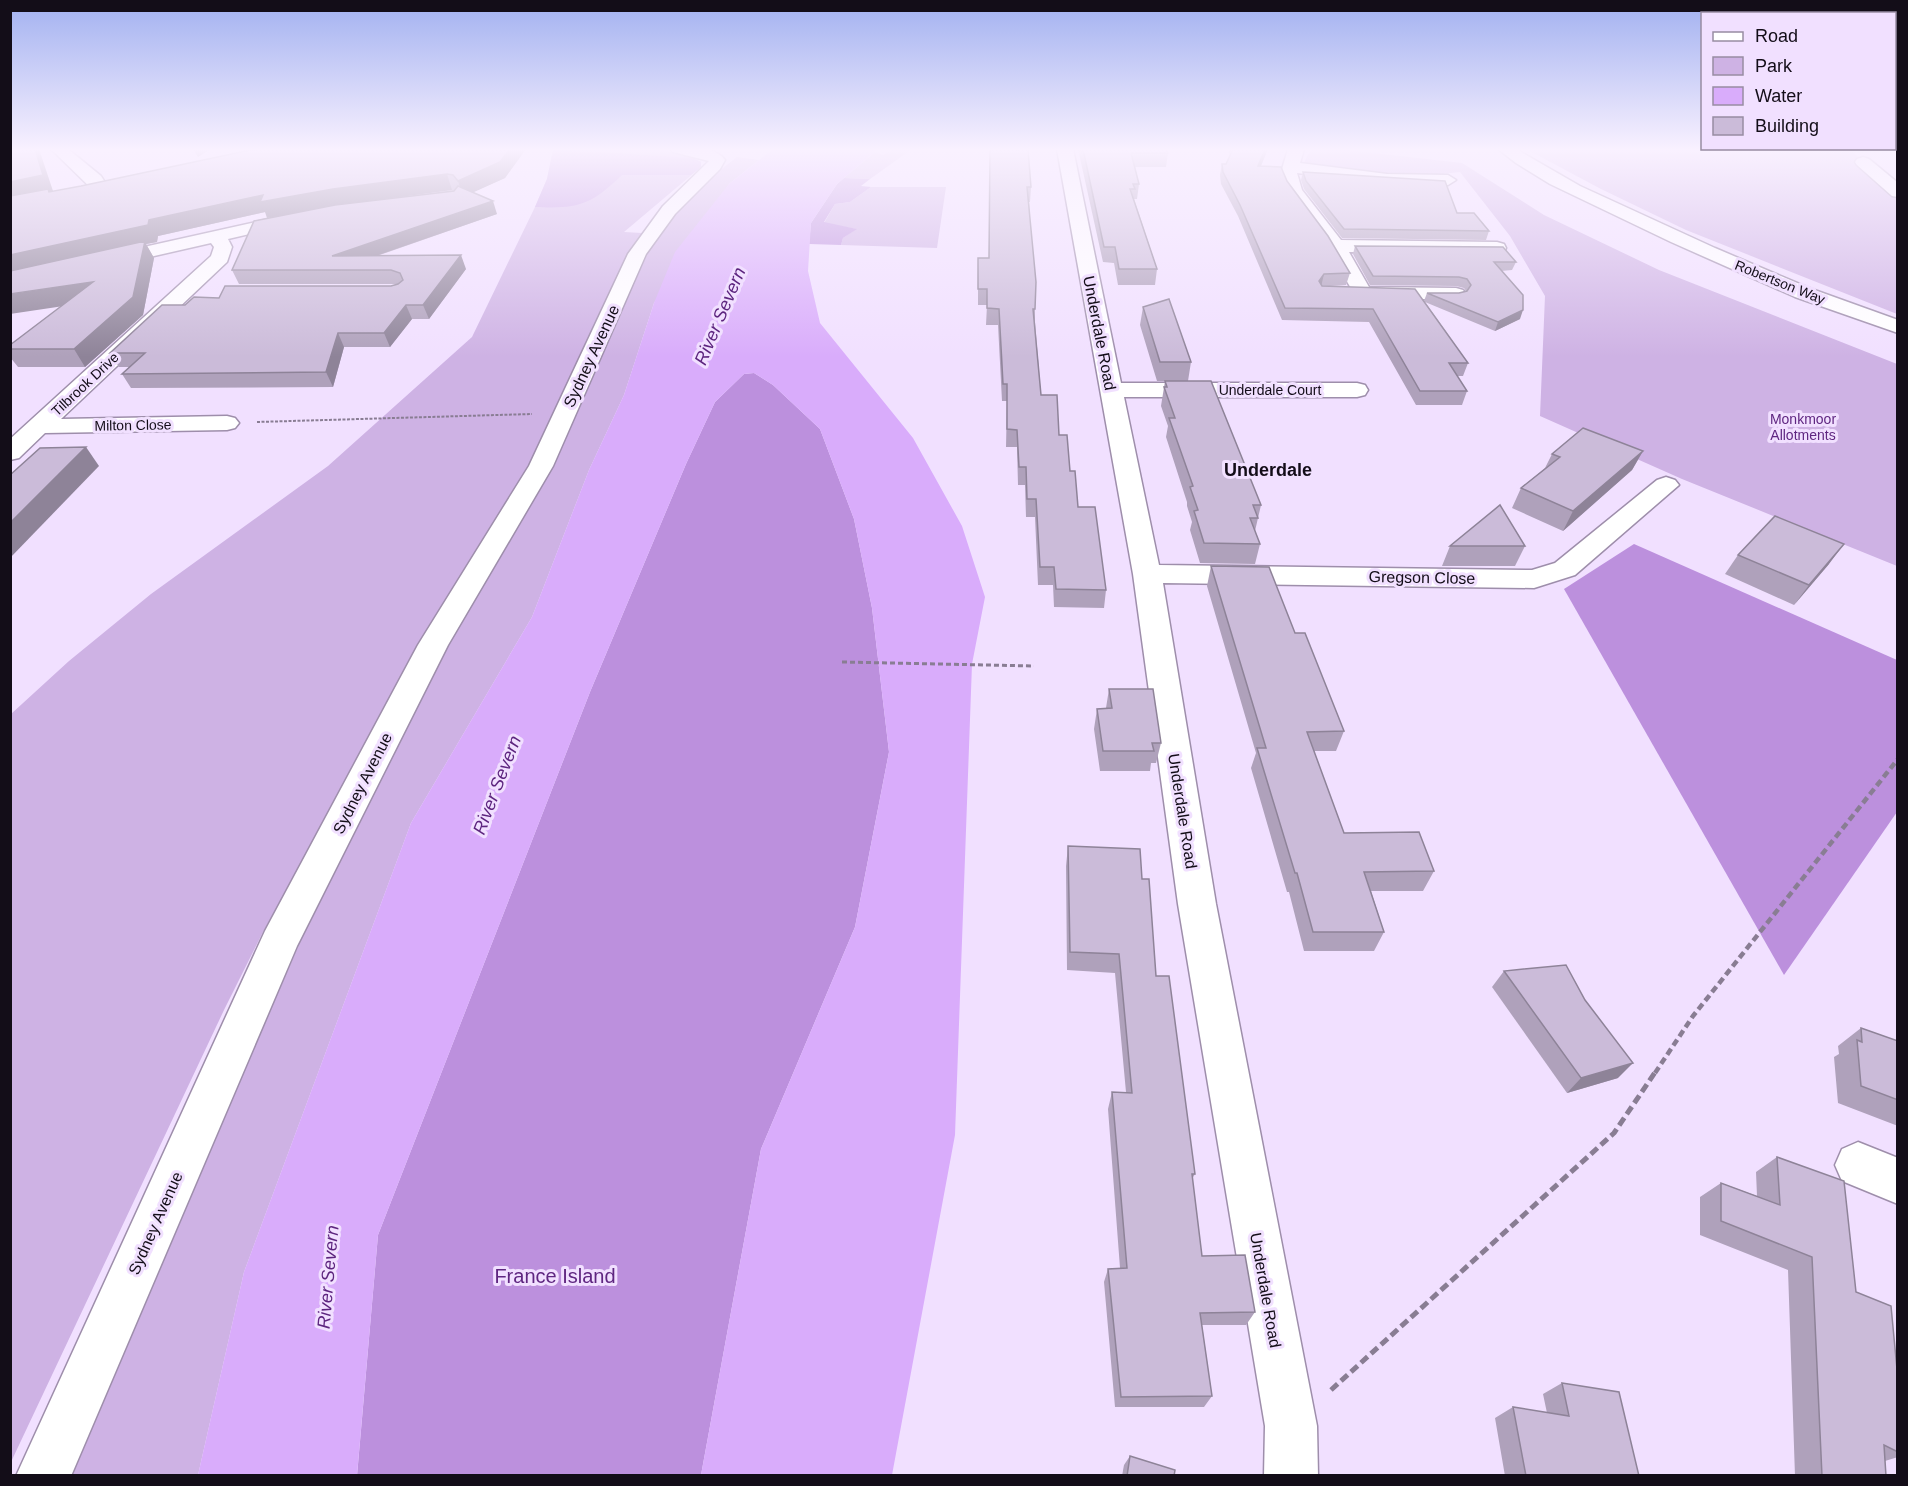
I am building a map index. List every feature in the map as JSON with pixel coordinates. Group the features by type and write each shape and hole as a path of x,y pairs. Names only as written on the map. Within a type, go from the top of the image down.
{"street":[{"path":"89,265 296,218"},
{"name":"Sydney Avenue","path":"43,1476 279,943 433,645 542,466 642,246 663,218"},
{"name":"Underdale Road","path":"1078,218 1147,574 1197,904 1290,1426 1291,1476"},
{"path":"1315,218 1336,246 1363,293"},
{"name":"Robertson Way","path":"1635,218 1773,280 1898,327"},
{"name":"Tilbrook Drive","path":"10,453 220,258 223,247 217,236"},
{"path":"1336,246 1445,240 1497,248"},
{"path":"184,292 208,292"},
{"path":"1340,293 1456,294"},
{"name":"Underdale Court","path":"1110,390 1357,390"},
{"path":"211,443 232,416"},
{"name":"Milton Close","path":"40,426 232,416"},
{"name":"Gregson Close","path":"1147,574 1534,579 1565,569 1666,486"}],"path":[{"path":"232,416 565,413"},
{"path":"842,662 1034,666"},
{"path":"1290,1426 1614,1133 1693,1016 1898,759"}],"green space":[{"path":"530,218 640,218 624,232 642,233 602,309 536,467 426,641 263,932 11,1462 11,714 69,661 151,594 328,466 472,337"},
{"path":"673,218 707,218 654,303 624,395 589,470 532,617 411,823 244,1272 198,1475 69,1476 300,942 447,647 546,477 651,246"},
{"path":"814,218 826,218 824,222 857,229 843,238 841,245 809,244 811,223"},
{"path":"827,218 941,218 937,248 841,245 843,238 856,229 824,223"},
{"name":"Monkmoor Allotments","path":"1496,218 1551,218 1659,270 1897,364 1897,566 1682,479 1540,416 1545,296 1510,236"},
{"path":"1662,218 1897,218 1897,314"},
{"name":"France Island","path":"754,373 773,385 820,429 854,519 872,608 889,752 855,927 761,1149 701,1475 357,1476 378,1235 590,692 686,464 715,402 744,374"},
{"path":"1634,544 1897,660 1897,812 1784,975 1564,589"}],"water":[{"name":"River Severn","path":"702,218 814,218 811,223 808,271 820,323 913,438 962,526 985,597 972,664 955,1135 892,1475 701,1475 761,1149 855,927 889,752 872,608 854,519 820,429 773,385 754,373 744,374 715,402 686,464 590,692 378,1235 357,1475 198,1475 244,1272 411,823 532,617 589,470 624,395 654,303 675,252"}],"building":[{"path":"10,218 157,218 149,220 148,225 10,255"},
{"path":"267,218 442,218 332,256 461,255 423,305 406,305 384,333 338,333 326,372 122,374 145,353 110,353 162,305 185,305 194,297 219,298 225,286 391,286 403,280 400,273 391,270 232,270 254,221"},
{"path":"989,218 1030,218 1036,282 1035,309 1033,309 1041,395 1057,395 1059,435 1067,435 1070,471 1075,471 1078,507 1095,507 1106,590 1056,589 1054,567 1040,567 1036,499 1027,499 1026,467 1019,467 1017,430 1007,429 1007,384 1003,384 999,309 987,308 987,289 978,289 978,258 989,258"},
{"path":"1098,218 1140,218 1157,269 1119,269 1115,247 1104,247"},
{"path":"1246,218 1315,218 1350,273 1324,274 1319,281 1322,286 1415,289 1468,363 1449,363 1467,391 1420,391 1373,309 1285,308"},
{"path":"1336,218 1478,218 1489,231 1344,229"},
{"path":"145,241 133,297 74,349 10,349 10,345 93,282 10,294 10,271"},
{"path":"1355,246 1503,247 1516,262 1494,262 1523,295 1523,310 1498,322 1427,293 1467,291 1471,285 1467,279 1459,277 1373,276"},
{"path":"1169,299 1191,362 1160,362 1143,307"},
{"path":"1165,381 1211,381 1261,505 1253,505 1258,518 1250,518 1260,544 1204,543 1194,511 1198,510 1190,487 1193,486 1169,418 1175,418 1164,387 1167,387"},
{"path":"1583,428 1643,451 1573,511 1521,488 1560,457 1552,454"},
{"path":"86,447 10,523 10,475 40,448"},
{"path":"1500,505 1525,546 1450,546"},
{"path":"1775,516 1844,544 1809,585 1738,555"},
{"path":"1211,566 1269,567 1295,633 1305,633 1344,731 1307,732 1344,833 1419,832 1434,871 1364,872 1384,932 1313,932 1297,873 1295,873 1257,748 1266,748"},
{"path":"1109,689 1153,689 1161,743 1152,743 1154,751 1103,751 1097,709 1112,708"},
{"path":"1068,846 1140,849 1142,879 1149,879 1156,976 1169,976 1195,1174 1192,1174 1202,1256 1245,1255 1255,1312 1200,1313 1212,1396 1121,1397 1108,1269 1127,1268 1112,1092 1132,1093 1119,954 1070,952"},
{"path":"1566,965 1585,1000 1633,1063 1581,1078 1504,971"},
{"path":"1861,1028 1898,1041 1898,1100 1861,1086 1857,1040 1862,1042"},
{"path":"1777,1157 1844,1181 1856,1292 1891,1306 1898,1380 1898,1452 1884,1445 1886,1476 1822,1476 1812,1257 1721,1221 1721,1183 1780,1205"},
{"path":"1562,1383 1619,1392 1639,1476 1526,1476 1513,1407 1569,1416"},
{"path":"1130,1456 1175,1470 1174,1476 1127,1476"}],"district":[{"name":"Underdale","path":"1268,470"}]}
